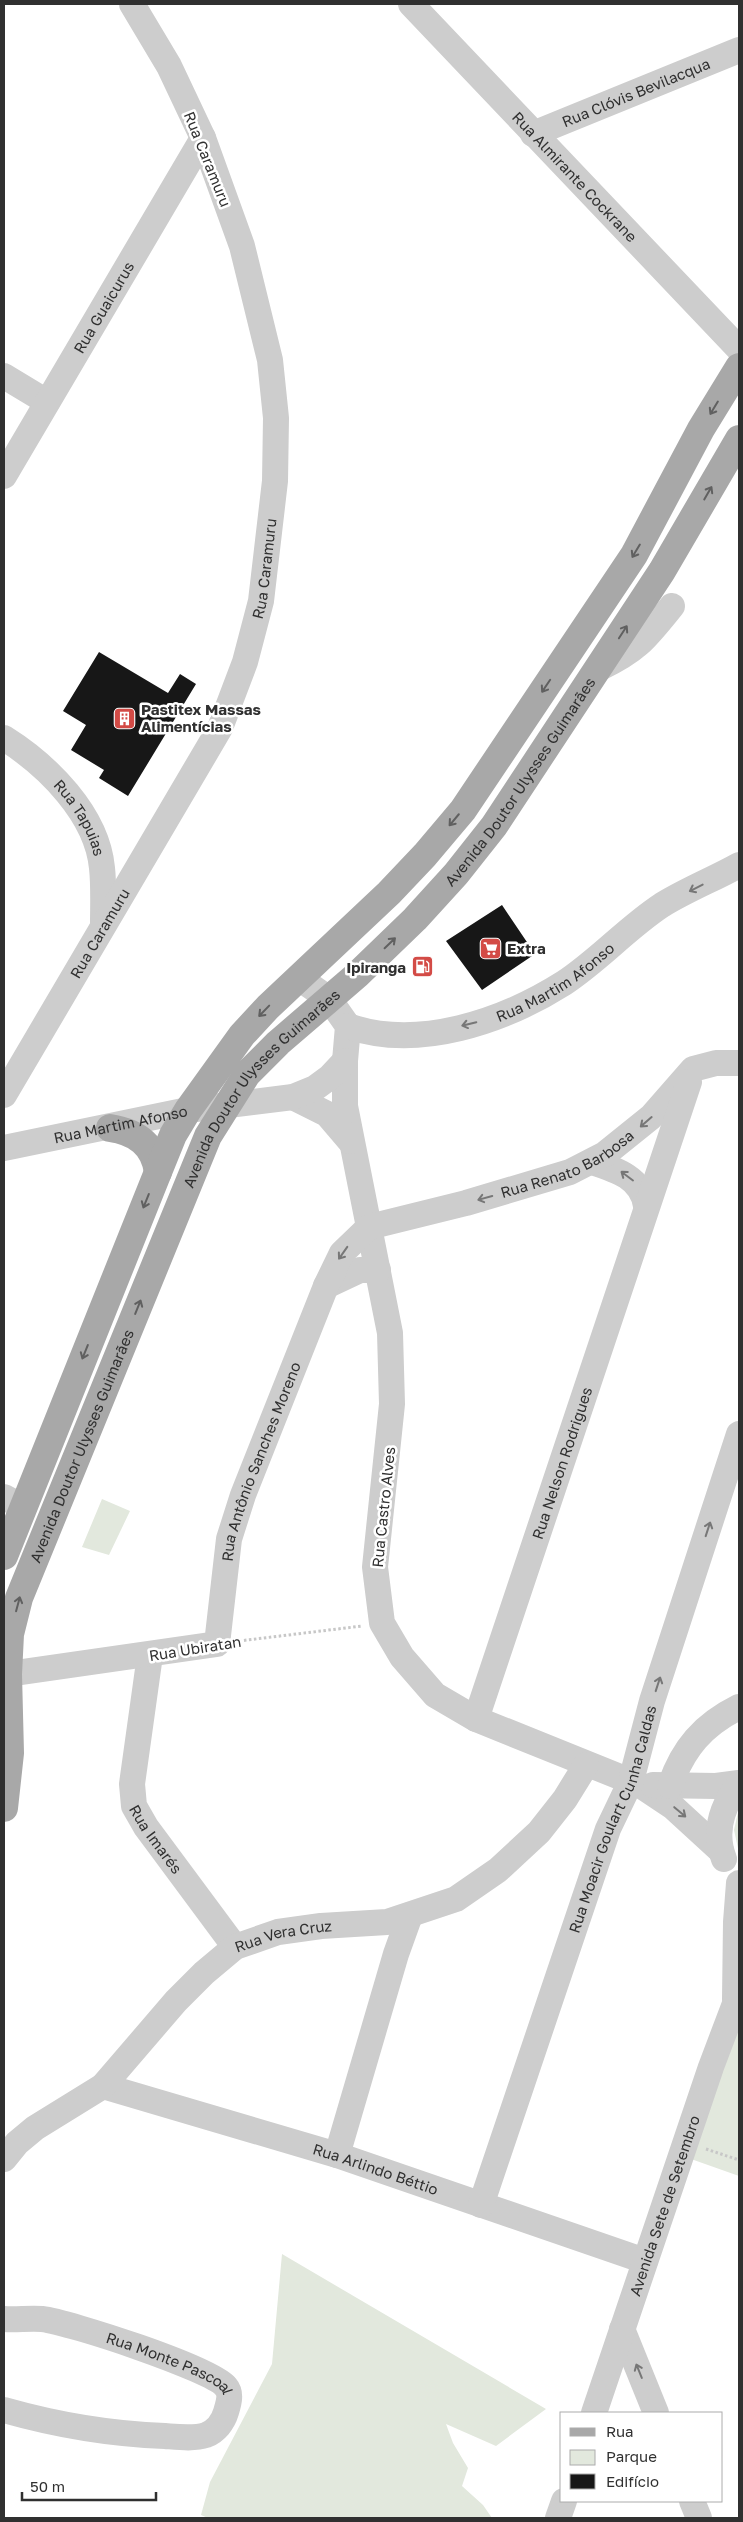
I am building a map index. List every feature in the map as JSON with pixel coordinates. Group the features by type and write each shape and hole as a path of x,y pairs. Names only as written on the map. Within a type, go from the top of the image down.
{"main road":[{"name":"Avenida Doutor Ulysses Guimarães","path":"4,1556 14,1502 173,1135 188,1110 242,1035 388,893 463,810 634,555 701,429 739,367"},
{"name":"Avenida Doutor Ulysses Guimarães","path":"4,1808 10,1753 8,1674 10,1634 19,1598 208,1136 226,1104 247,1074 278,1043 358,975 415,919 456,874 494,826 662,572 739,439"},
{"path":"110,1128 128,1131 143,1140 154,1155 158,1172"}],"street":[{"name":"Rua Caramuru","path":"4,1095 220,728 245,662 261,601 275,481 276,418 270,360 242,246 203,138 169,66 132,4"},
{"name":"Rua Almirante Cockrane","path":"411,4 739,349"},
{"name":"Rua Clóvis Bevilacqua","path":"533,134 739,50"},
{"name":"Rua Guaicurus","path":"4,476 203,138"},
{"path":"4,376 48,402"},
{"path":"600,668 627,655 639,646 672,606"},
{"name":"Rua Tapuias","path":"4,738 61,785 89,822 102,866 103,925"},
{"name":"Rua Martim Afonso","path":"348,1026 367,1033 402,1037 437,1032 484,1021 529,1002 564,983 663,904 739,865"},
{"path":"299,978 328,999 348,1026"},
{"name":"Rua Castro Alves","path":"348,1026 345,1060 345,1106 390,1333 392,1404 375,1567 382,1623 402,1658 435,1695 476,1719 586,1765 636,1783 673,1807 721,1851"},
{"name":"Rua Martim Afonso","path":"4,1147 110,1128 188,1110 293,1097 315,1088 330,1077 345,1060"},
{"path":"693,1069 716,1063 739,1064"},
{"name":"Rua Renato Barbosa","path":"369,1227 533,1184 570,1172 592,1162 623,1141 651,1117 693,1069"},
{"name":"Rua Nelson Rodrigues","path":"476,1719 693,1069"},
{"name":"Rua Castro Alves","path":"293,1097 328,1114 351,1141"},
{"path":"592,1162 619,1171 635,1182 644,1194 646,1206"},
{"name":"Rua Antônio Sanches Moreno","path":"217,1644 229,1539 243,1495 326,1286 342,1253 369,1227"},
{"path":"326,1286 360,1270 378,1270"},
{"name":"Rua Moacir Goulart Cunha Caldas","path":"481,2205 608,1829 636,1783 652,1701 739,1434"},
{"name":"Rua Ubiratan","path":"8,1674 217,1644"},
{"name":"Rua Imarés","path":"150,1655 132,1784 134,1806 146,1827 235,1947"},
{"path":"670,1786 677,1765 693,1740 720,1716 739,1708"},
{"name":"Rua Vera Cruz","path":"4,2159 16,2143 35,2128 103,2086 176,2001 204,1973 235,1947 278,1932 321,1926 387,1922 456,1899 498,1870 539,1832 565,1799 586,1765"},
{"name":"Rua Castro Alves","path":"636,1783 670,1786 716,1786 739,1783"},
{"path":"739,1783 728,1797 721,1814 719,1833 721,1851 728,1868 739,1883"},
{"name":"Avenida Sete de Setembro","path":"594,2412 737,1996 736,1922 739,1883"},
{"path":"337,2155 396,1954 410,1914"},
{"name":"Rua Arlindo Béttio","path":"103,2086 337,2155 645,2260"},
{"name":"Rua Monte Pascoal","path":"4,2319 42,2319 169,2359 210,2375 223,2383 228,2389 229,2400 224,2417 216,2428 206,2435 189,2437 98,2431 40,2420 4,2410"},
{"path":"622,2330 656,2412"},
{"path":"558,2518 564,2502"},
{"path":"692,2502 699,2518"}],"path":[{"name":"Rua Ubiratan","path":"217,1644 382,1623"},
{"path":"687,2143 739,2160"}],"green space":[{"path":"102,1499 130,1511 109,1555 82,1547"},
{"path":"739,1808 739,1853 734,1830"},
{"path":"739,2006 739,2176 691,2159"},
{"path":"282,2254 546,2409 496,2446 446,2424 453,2443 468,2468 462,2486 483,2505 492,2518 208,2518 201,2515 210,2482 272,2364"}],"building":[{"name":"Pastitex Massas Alimentícias","path":"99,652 168,693 180,674 196,684 128,796 99,778 104,770 71,750 86,725 63,711"},
{"name":"Extra","path":"502,905 535,954 482,990 446,941"}],"place":[{"name":"Pastitex Massas Alimentícias","path":"125,718"},
{"name":"Extra","path":"491,948"},
{"name":"Ipiranga","path":"422,967"}]}
